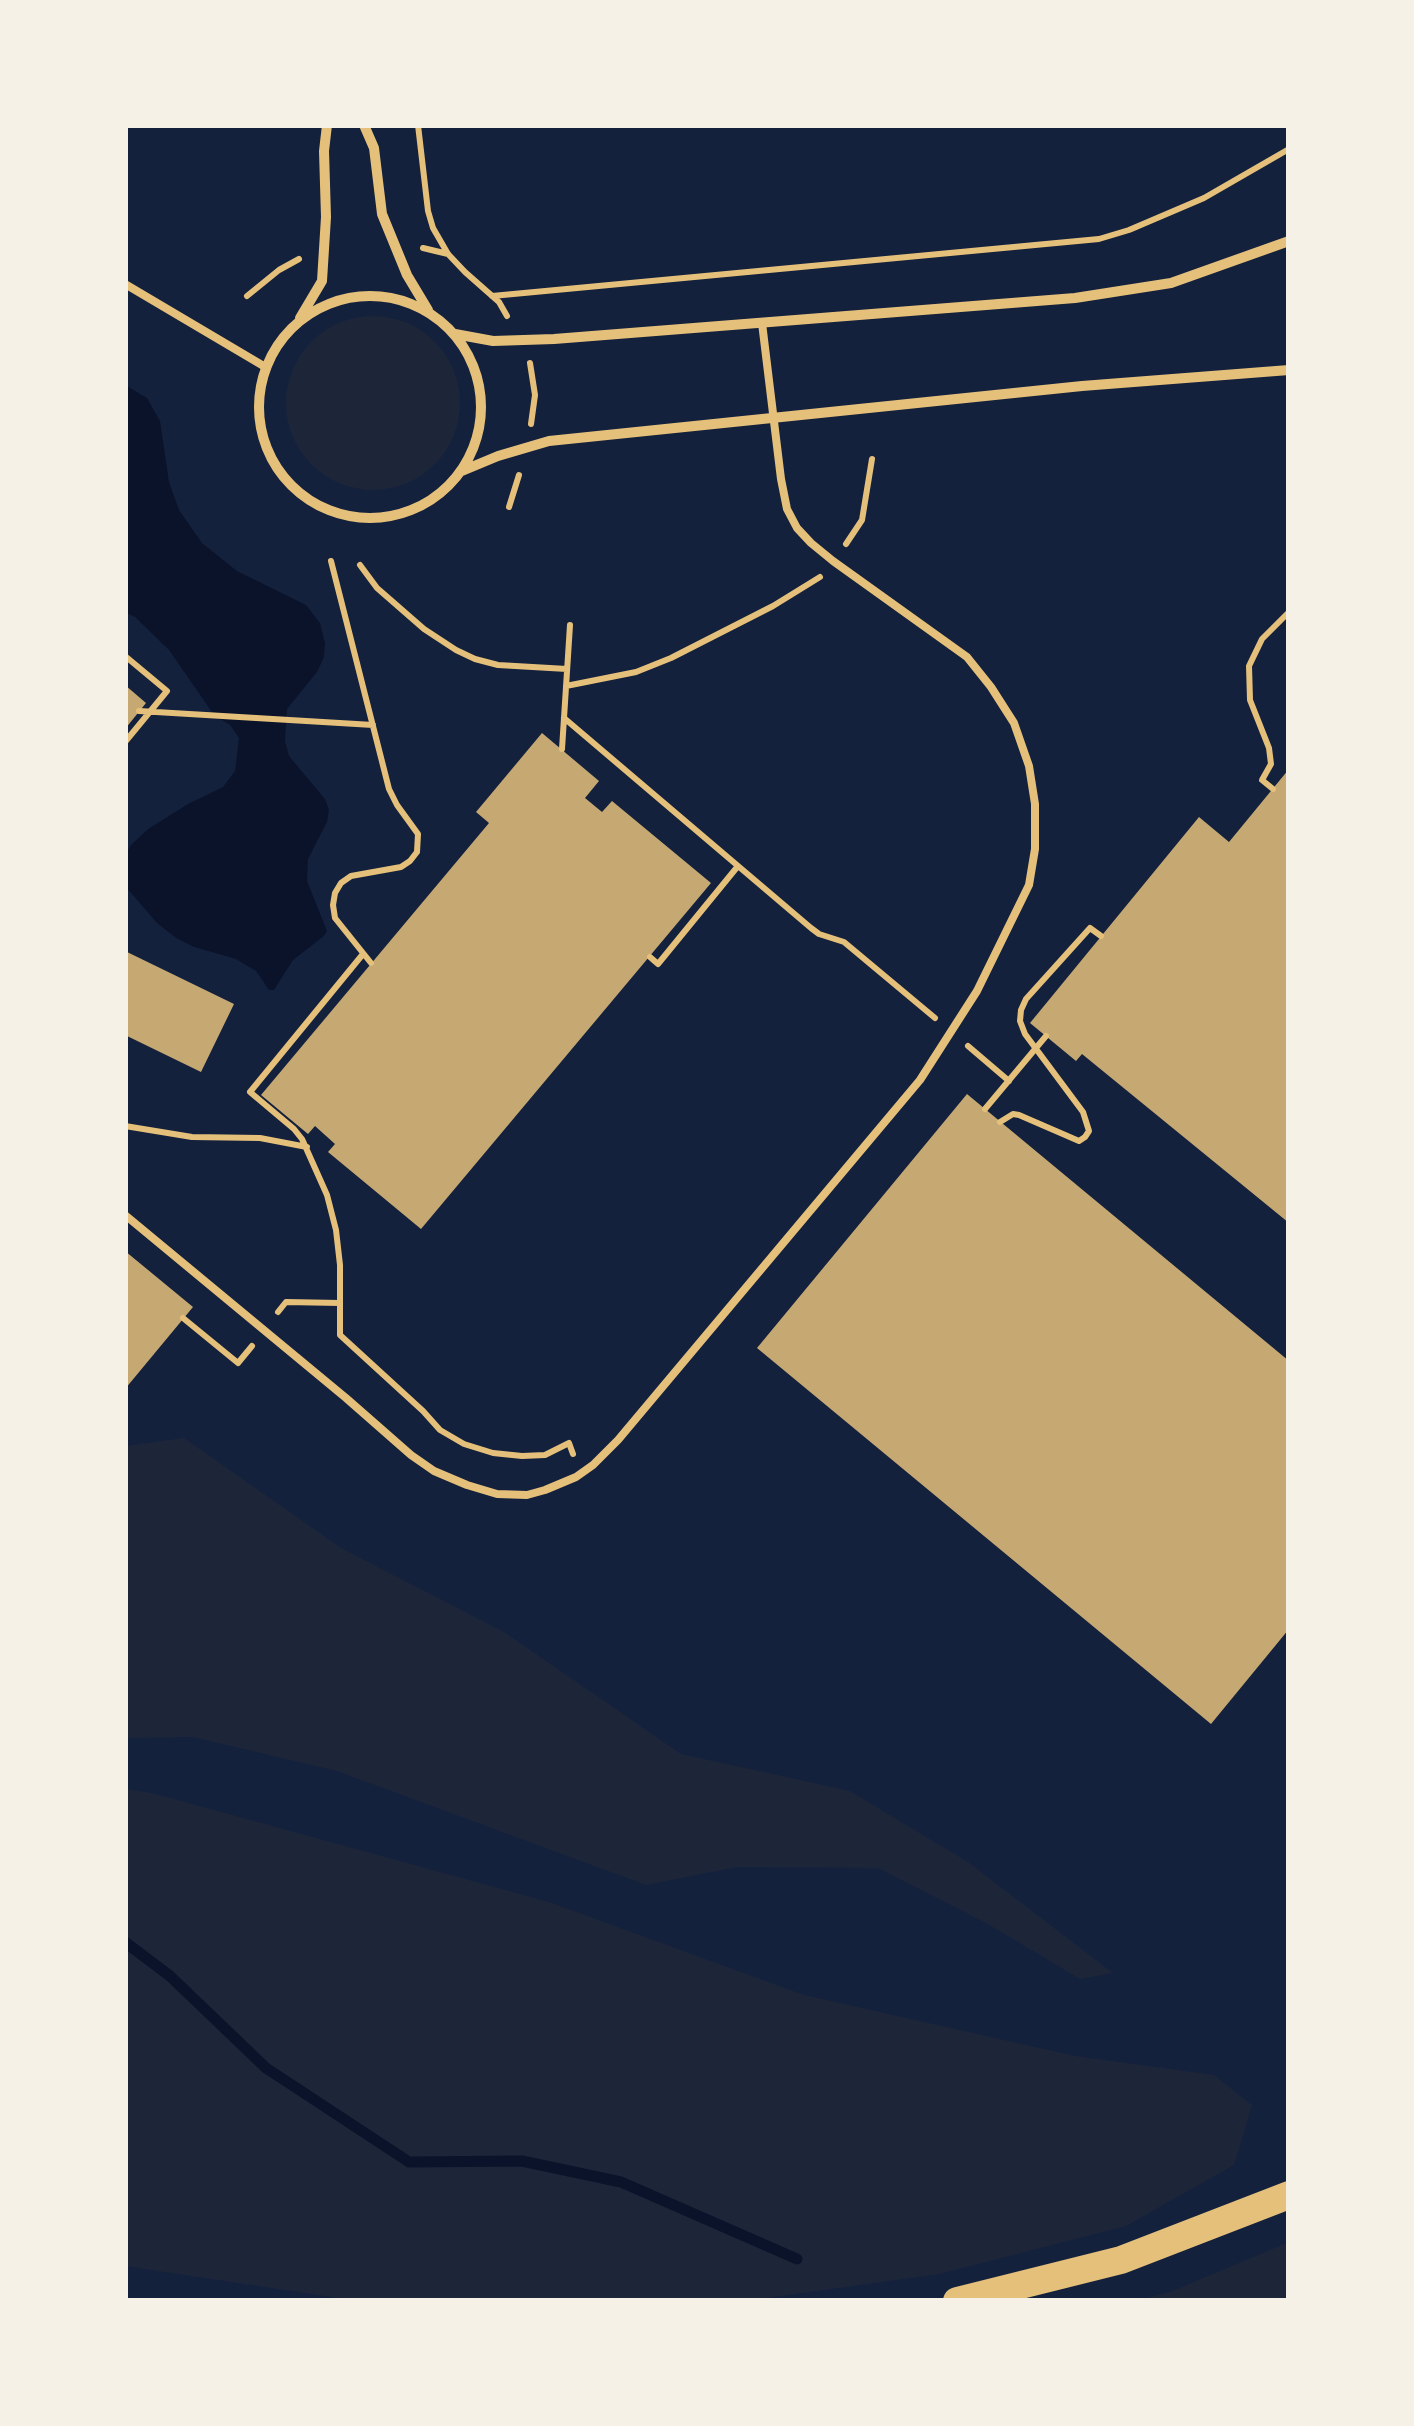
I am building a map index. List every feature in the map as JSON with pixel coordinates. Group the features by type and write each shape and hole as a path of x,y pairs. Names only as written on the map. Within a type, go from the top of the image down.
{"highway":[{"path":"958,2301 1121,2260 1289,2195"}],"street":[{"path":"327,125 322,281 275,349 262,381 259,416 268,454 291,486 322,508 360,518 398,515 434,498 462,472 498,456 549,442 1082,386 1289,370"},
{"path":"364,125 374,148 382,214 407,275 428,311"},
{"path":"455,334 493,341 554,340 1076,298 1171,283 1289,240"},
{"path":"297,322 327,304 361,296 396,298 428,311 455,334 474,364 482,398 478,436 462,472"}],"lane":[{"path":"125,284 267,368"},
{"path":"125,1215 434,1471 497,1494 527,1494 576,1477 618,1440 920,1080 978,991 1029,885 1035,849 1035,804 1029,766 1014,724 967,657 833,561 804,536 787,510 762,323"}],"path":[{"path":"492,296 1099,239 1204,198 1289,150"},
{"path":"566,686 636,672 671,658 803,590 822,576 862,520 872,459"},
{"path":"331,561 389,789 418,834 419,844 417,852 402,867 350,876 335,894 335,918 371,963"},
{"path":"360,565 378,588 424,629 456,650 498,665 567,669"},
{"path":"1273,789 1262,780 1271,764 1269,748 1250,700 1248,684 1250,666 1262,639 1289,612"},
{"path":"562,750 570,624"},
{"path":"125,656 167,691 125,742"},
{"path":"139,711 373,725"},
{"path":"564,718 818,934 844,942 949,1030"},
{"path":"650,957 658,964 738,866"},
{"path":"1000,1122 1012,1114 1019,1115 1079,1141 1090,1131 1083,1112 1025,1034 1020,1021 1026,999 1090,928 1101,936"},
{"path":"364,954 250,1092 294,1129 327,1194 340,1265 342,1338 440,1430 464,1444 522,1456 545,1455 569,1443 573,1454 589,1468"},
{"path":"985,1109 1046,1036"},
{"path":"964,1043 1008,1080"},
{"path":"125,1126 192,1138 260,1138 306,1147"}],"shaded area":[{"path":"373,316 406,322 435,341 454,370 460,403 454,436 435,465 406,484 373,490 340,484 311,465 292,436 286,403 292,370 311,341 340,322"},
{"path":"125,385 147,398 160,421 169,482 179,510 202,543 237,571 306,605 320,623 325,643 317,672 287,709 285,741 289,756 325,799 329,810 308,859 307,881 327,931 293,960 274,990 269,990 256,971 236,959 176,938 157,923 125,886 125,856 131,845 148,829 223,787 235,771 239,738 230,725 214,715 169,650 125,612"},
{"path":"184,1438 341,1548 504,1632 681,1754 850,1791 968,1862 1113,1973 1080,1979 988,1924 878,1868 737,1867 646,1885 337,1771 193,1737 125,1738 125,1446"},
{"path":"125,1789 152,1793 549,1902 804,1995 1075,2056 1214,2075 1252,2105 1234,2165 1126,2226 939,2274 745,2301 358,2301 125,2266"},
{"path":"1289,2242 1289,2301 1135,2301 1170,2292"}],"building":[{"path":"125,685 146,703 125,729"},
{"path":"542,733 599,781 585,798 602,812 612,801 711,883 421,1229 328,1152 335,1144 315,1126 308,1134 261,1095 489,823 476,812"},
{"path":"1289,769 1289,1223 1082,1054 1076,1061 1030,1023 1199,817 1229,842"},
{"path":"125,951 234,1004 201,1072 125,1035"},
{"path":"967,1094 1289,1361 1289,1629 1211,1724 757,1348"},
{"path":"125,1251 193,1307 125,1389"}],"waterway":[{"path":"125,1942 170,1976 266,2068 409,2162 522,2161 621,2182 797,2259"}]}
